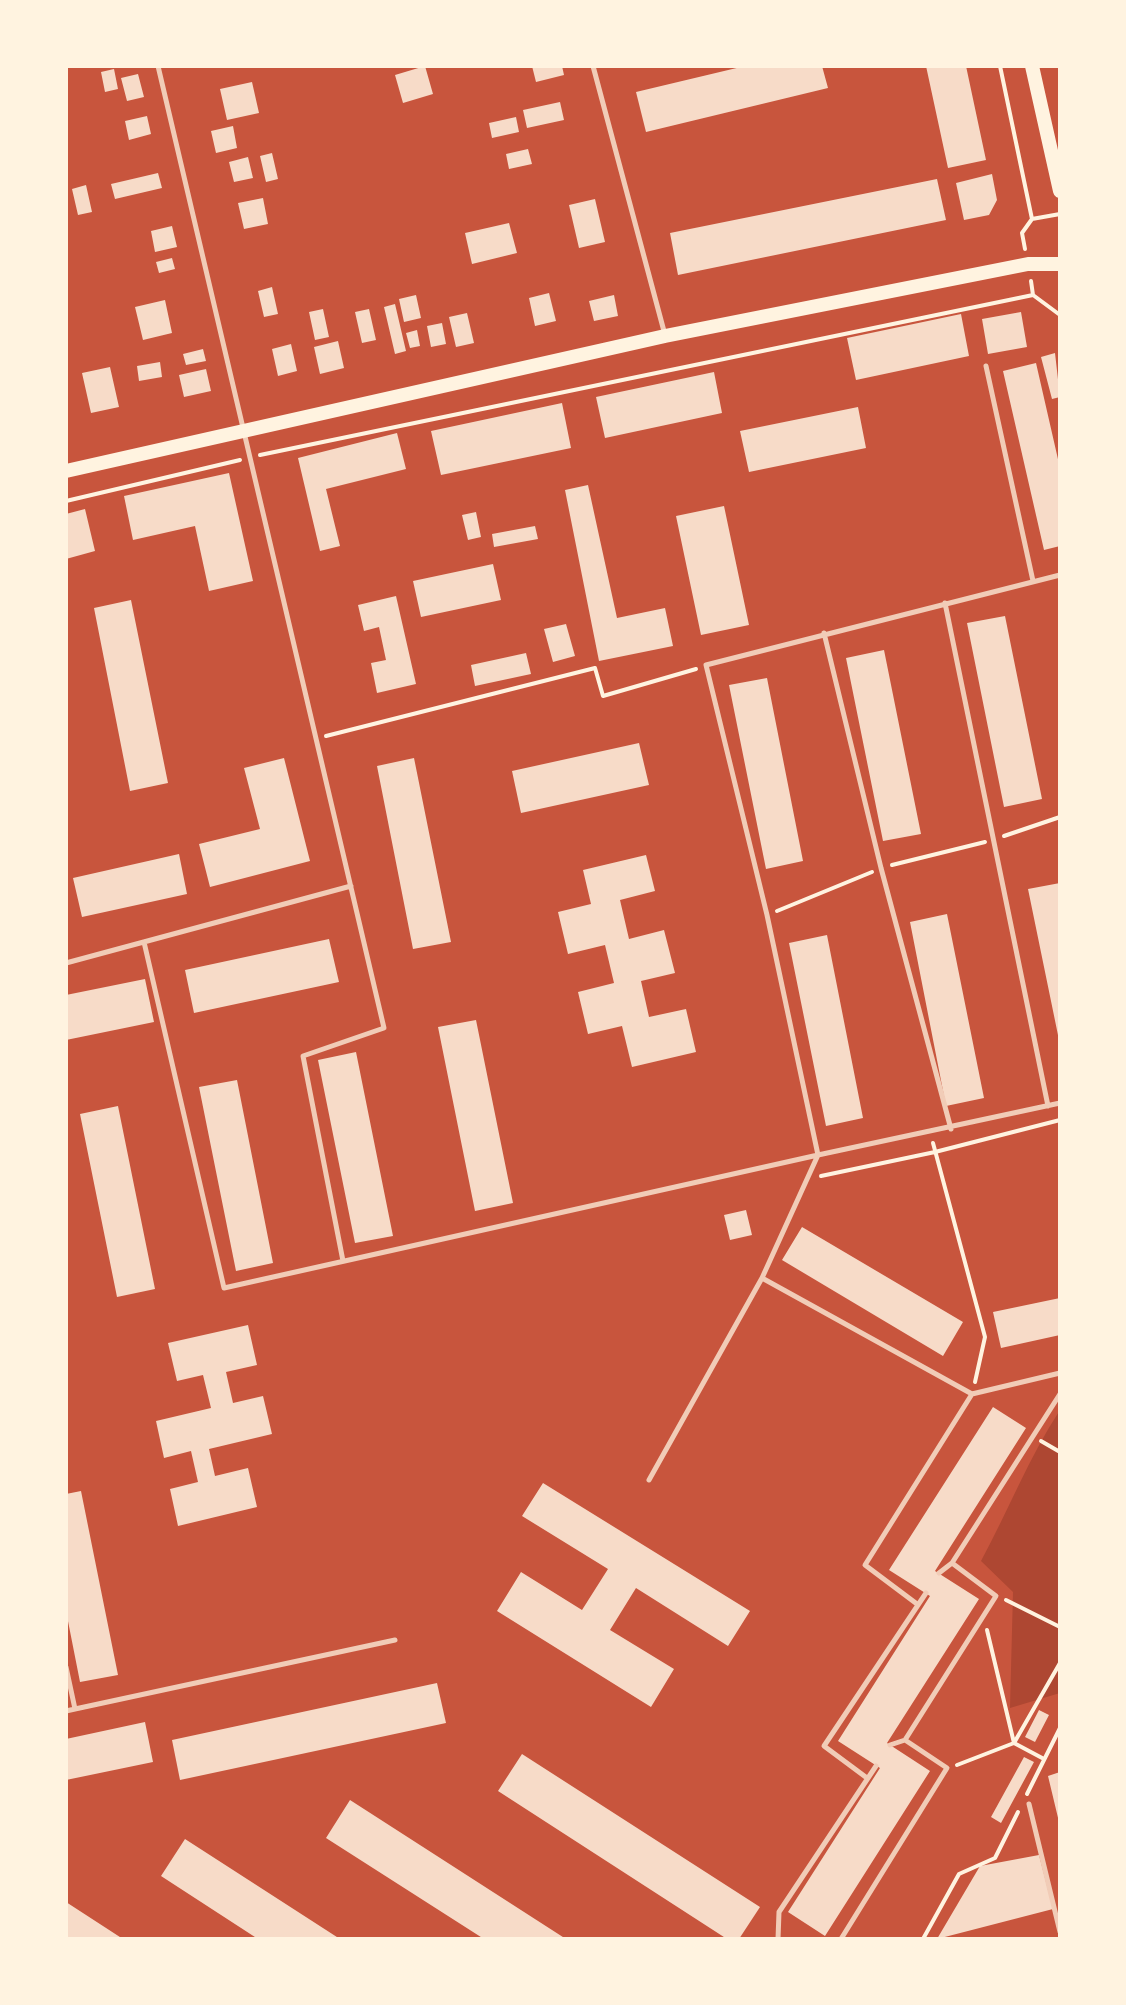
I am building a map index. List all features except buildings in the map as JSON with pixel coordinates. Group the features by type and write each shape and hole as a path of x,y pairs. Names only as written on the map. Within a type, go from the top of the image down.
{"main road":[{"path":"1032,66 1060,191"},
{"path":"66,471 665,336 1028,264 1060,264"}],"lane":[{"path":"158,66 384,1028 303,1056 343,1261"},
{"path":"593,66 665,336"},
{"path":"986,366 1033,581"},
{"path":"649,1480 762,1278 818,1155 767,915 706,665 1060,575"},
{"path":"945,603 1048,1106"},
{"path":"824,633 881,868 951,1129"},
{"path":"66,963 351,886"},
{"path":"144,942 224,1288 1060,1103"},
{"path":"762,1278 972,1394 1060,1373"},
{"path":"917,1604 865,1565 972,1394"},
{"path":"939,1573 952,1563 1060,1394"},
{"path":"890,1745 905,1740 996,1596 952,1563"},
{"path":"867,1778 824,1746 926,1593"},
{"path":"66,1711 395,1640"},
{"path":"66,1667 75,1709"},
{"path":"841,1939 947,1768 905,1740"},
{"path":"778,1939 779,1912 876,1766"},
{"path":"1029,1804 1060,1932"}],"path":[{"path":"1000,66 1032,219"},
{"path":"1060,214 1032,219 1022,233 1033,295 1060,315"},
{"path":"66,501 250,457 1033,295"},
{"path":"316,738 595,668 603,696 669,679 706,665"},
{"path":"767,915 881,868 994,840 1060,817"},
{"path":"807,1179 935,1152 1060,1120"},
{"path":"930,1133 985,1337 972,1394"},
{"path":"1032,1436 1060,1452"},
{"path":"996,1596 1060,1627"},
{"path":"984,1616 1014,1743 1044,1759"},
{"path":"947,1768 1014,1743 1060,1663"},
{"path":"923,1939 959,1874 995,1858"}],"shaded area":[{"path":"1060,1410 1060,1693 1010,1708 1013,1592 981,1561 1028,1465"}]}
